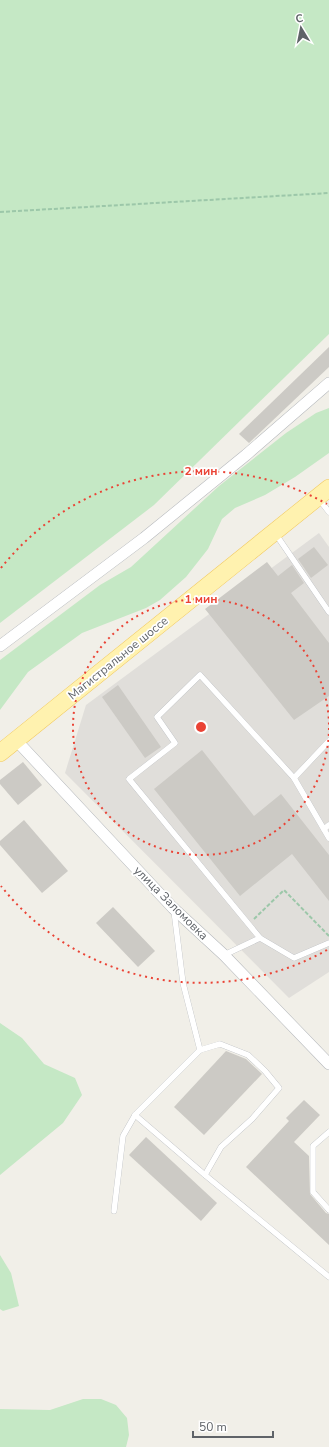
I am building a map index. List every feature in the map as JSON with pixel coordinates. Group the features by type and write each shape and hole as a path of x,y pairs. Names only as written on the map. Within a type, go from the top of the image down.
{"main road":[{"name":"Магистральное шоссе","path":"0,753 324,493"}],"street":[{"path":"0,646 144,538 246,455 329,383"},
{"name":"улица Заломовка","path":"16,740 174,908 224,955 329,1064"}],"lane":[{"path":"324,493 329,512"},
{"path":"275,533 329,612"},
{"path":"329,838 294,778 200,675 157,717 175,744 129,779 260,938 294,958 329,943"},
{"path":"294,778 329,741"},
{"path":"324,829 329,825"},
{"path":"174,908 183,984 200,1050"},
{"path":"224,955 260,938"},
{"path":"114,1211 123,1136 135,1114 200,1050 220,1044 248,1055 265,1071 279,1088 252,1119 221,1147 205,1175"},
{"path":"135,1114 205,1175 329,1277"},
{"path":"329,1132 313,1146 313,1192 329,1210"}],"path":[{"path":"0,212 329,193"},
{"path":"248,924 284,890 329,936"}],"shaded area":[{"path":"319,533 329,547 329,972 289,998 65,773 86,705"}],"green space":[{"path":"0,0 329,0 329,334 154,505 0,623"},
{"path":"329,408 329,453 295,477 265,495 235,508 222,519 208,549 186,577 160,600 146,608 82,633 28,672 0,710 0,660 100,585 131,567 219,486 286,433 316,413"},
{"path":"0,1023 22,1038 44,1064 75,1078 82,1095 63,1123 0,1175"},
{"path":"0,1255 11,1273 19,1306 3,1311 0,1309"},
{"path":"83,1399 101,1399 116,1405 127,1418 129,1435 126,1447 0,1447 0,1409 50,1410"}],"building":[{"path":"329,347 329,367 249,443 239,434"},
{"path":"314,547 328,565 311,578 298,559"},
{"path":"267,562 278,576 292,565 304,583 291,593 329,643 329,696 294,720 205,609"},
{"path":"118,685 161,747 145,758 102,697"},
{"path":"202,750 254,816 281,794 329,855 329,901 292,854 240,896 154,789"},
{"path":"23,762 42,785 18,805 0,784 0,780"},
{"path":"24,820 68,871 42,893 0,845 0,841"},
{"path":"113,907 155,951 138,967 96,923"},
{"path":"226,1051 246,1059 262,1074 204,1135 174,1107"},
{"path":"304,1100 320,1115 294,1142 309,1156 310,1194 326,1213 329,1214 329,1245 246,1167 289,1121 286,1118"},
{"path":"146,1137 217,1203 201,1221 129,1155"}]}
